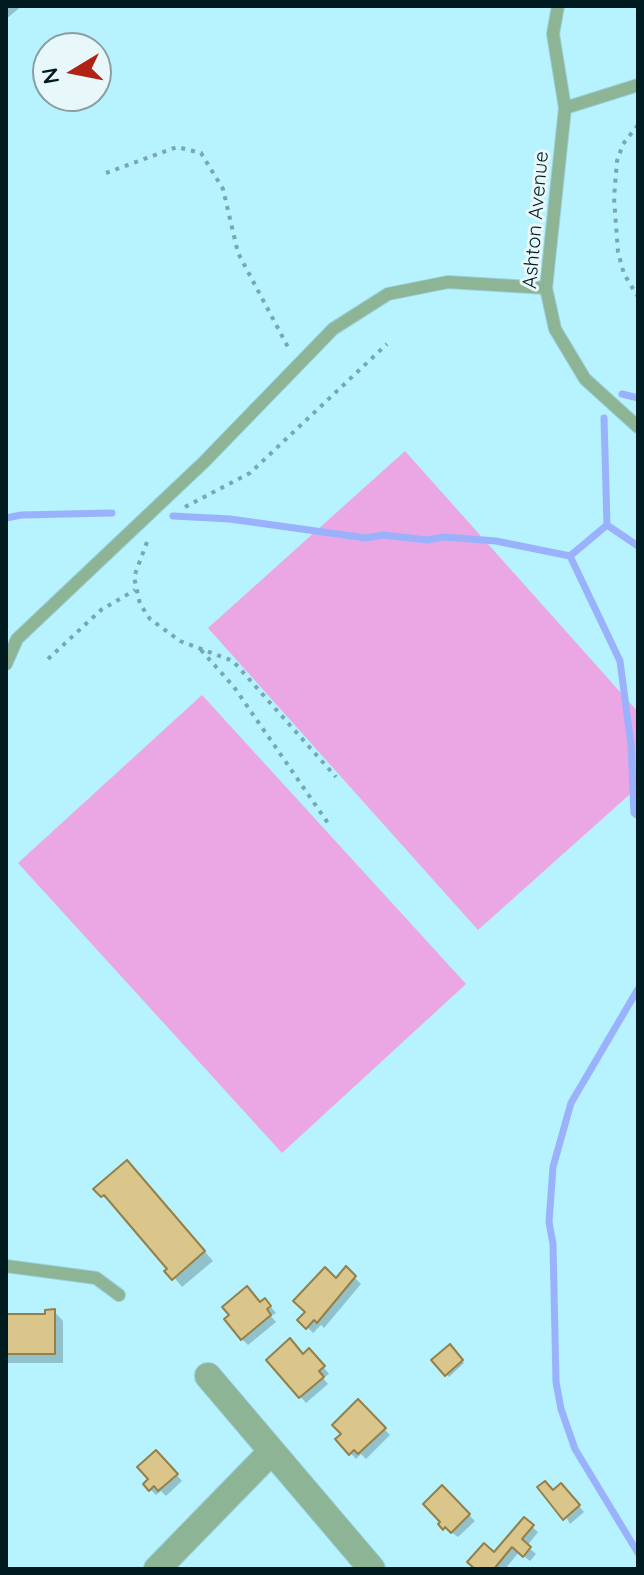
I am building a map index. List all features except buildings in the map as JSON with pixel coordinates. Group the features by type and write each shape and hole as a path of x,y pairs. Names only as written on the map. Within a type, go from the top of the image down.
{"street":[{"path":"208,1376 372,1569"},
{"path":"157,1569 271,1452"}],"lane":[{"name":"Ashton Avenue","path":"558,6 553,34 565,108 546,288 555,329 585,379 638,427"},
{"path":"565,108 638,85"},
{"path":"6,664 17,639 204,462 333,329 388,294 448,282 546,288"},
{"path":"6,1266 96,1278 119,1295"}],"path":[{"path":"638,125 623,144 614,178 618,252 624,274 638,297"},
{"path":"106,173 177,147 201,153 223,189 238,253 298,365"},
{"path":"179,512 250,473 387,344"},
{"path":"149,539 137,564 135,590 150,619 163,631 233,661 336,777"},
{"path":"48,659 101,610 135,590"},
{"path":"200,649 234,687 330,826"}],"shaded area":[{"path":"405,451 638,712 638,787 478,930 208,628"},
{"path":"202,695 466,984 282,1153 18,863"}],"waterway":[{"path":"622,394 638,398"},
{"path":"604,418 607,525"},
{"path":"6,518 112,513"},
{"path":"173,516 230,519 366,538 383,535 427,540 444,537 496,541 570,556"},
{"path":"607,525 638,546"},
{"path":"570,556 607,525"},
{"path":"570,556 620,661 631,745 634,813 638,816"},
{"path":"638,989 571,1103 553,1167 549,1222 553,1244 556,1382 561,1409 575,1449 638,1553"}]}
